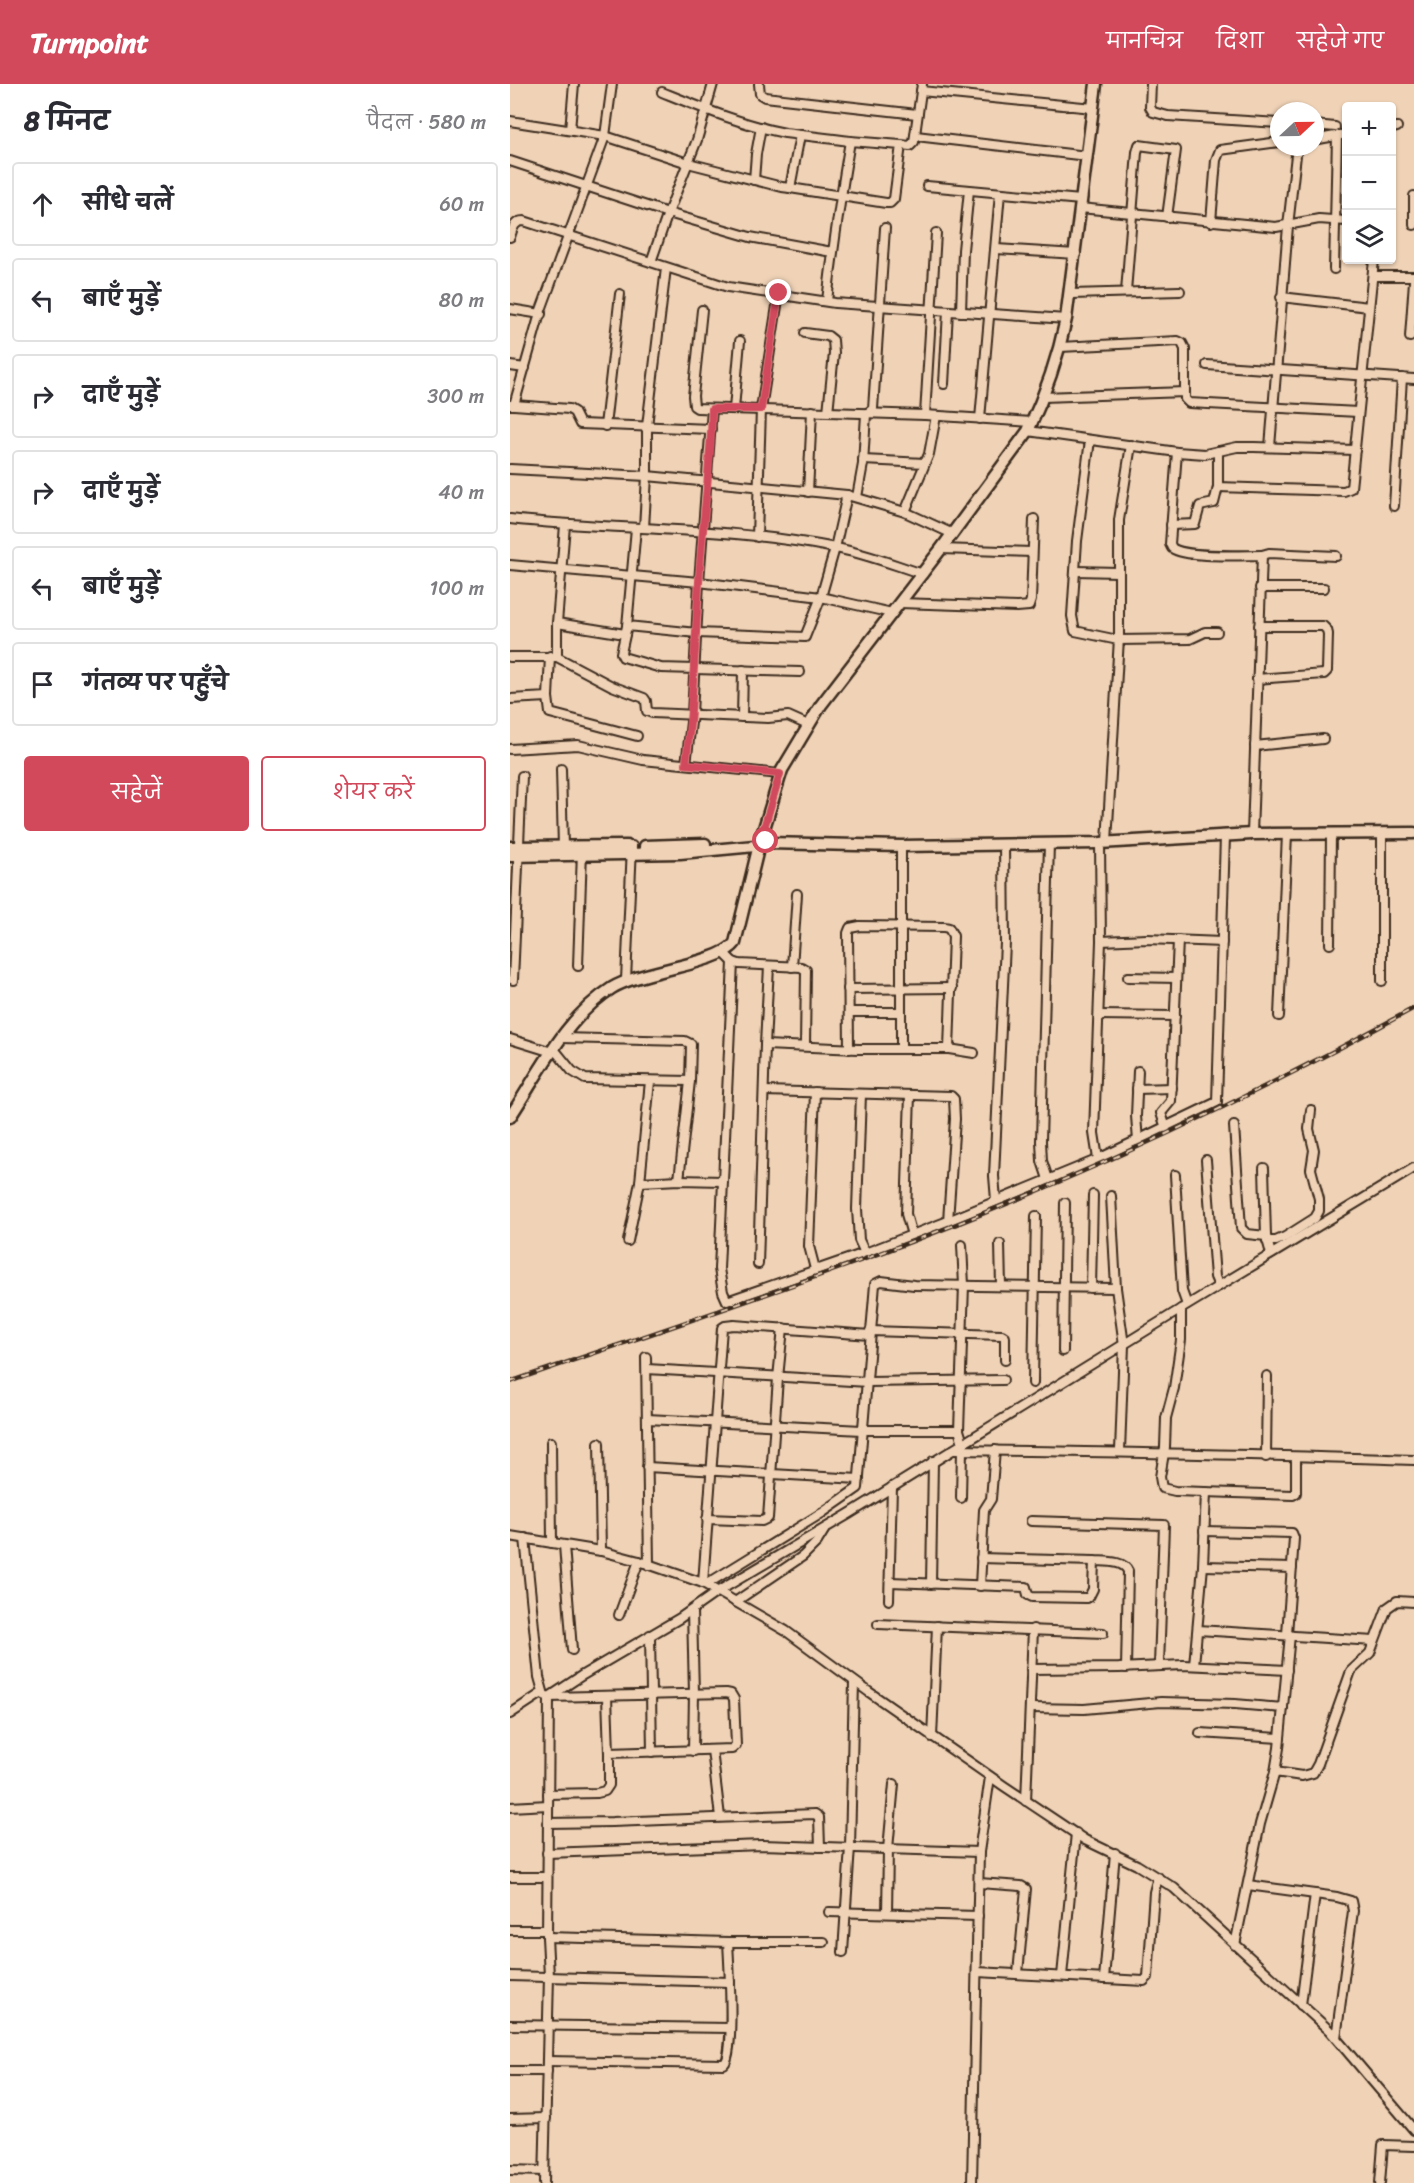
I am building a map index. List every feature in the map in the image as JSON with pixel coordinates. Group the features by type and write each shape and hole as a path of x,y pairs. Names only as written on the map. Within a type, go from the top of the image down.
{"street":[{"path":"570,130 574,84"},
{"path":"612,84 605,136 540,314 512,405 569,409 574,412 580,424 711,429"},
{"path":"651,262 707,111 713,84"},
{"path":"759,84 760,94 765,97 917,114"},
{"path":"510,1117 568,1026 595,1001 626,980 724,953 735,943 759,843 780,774 808,725 942,549 1030,426 1043,397 1060,347 1071,294 1096,84"},
{"path":"1151,84 1150,107 1153,112 1168,116 1270,122"},
{"path":"662,92 707,111 761,127 800,135 901,145 913,144 916,136 921,88 1093,108"},
{"path":"510,121 605,136 688,163 790,188 886,203 892,201 901,145"},
{"path":"1324,126 1335,127"},
{"path":"754,180 761,127"},
{"path":"790,188 800,135"},
{"path":"1324,138 1342,135"},
{"path":"916,136 1087,156"},
{"path":"1334,269 1337,136"},
{"path":"827,301 832,252 850,141"},
{"path":"1210,222 1216,160 1220,150 1270,143"},
{"path":"1126,292 1137,147 1142,145 1174,148 1177,151 1167,217"},
{"path":"1270,447 1281,297 1296,156"},
{"path":"510,161 587,188 750,237 832,252"},
{"path":"927,186 1000,193 1081,204 1132,214 1210,222 1276,227 1309,220 1342,221"},
{"path":"961,312 963,250 969,190"},
{"path":"980,419 1000,193"},
{"path":"1414,196 1414,225"},
{"path":"510,237 514,225 519,221 524,221 728,287 880,307 1066,319"},
{"path":"866,414 873,409 885,228"},
{"path":"925,416 936,233"},
{"path":"996,249 1076,254"},
{"path":"1218,487 1347,491 1352,486 1374,264"},
{"path":"666,268 647,426 647,476 621,653 623,657 661,668 800,672"},
{"path":"1374,276 1414,276"},
{"path":"1410,337 1414,281"},
{"path":"1071,294 1180,291"},
{"path":"757,537 761,409 779,293"},
{"path":"605,426 620,294"},
{"path":"1281,297 1369,307"},
{"path":"510,309 540,314"},
{"path":"702,309 693,402 698,408 980,419 1030,426 1090,440 1205,454 1237,447 1355,450"},
{"path":"944,384 948,311"},
{"path":"805,333 828,336 833,340 834,353 828,412"},
{"path":"734,409 740,341"},
{"path":"1060,347 1178,341 1185,349 1185,399 1189,403 1358,412"},
{"path":"1207,365 1414,379"},
{"path":"510,366 525,368"},
{"path":"1394,506 1402,378"},
{"path":"1043,397 1185,392"},
{"path":"686,764 692,714 712,409"},
{"path":"808,492 812,411"},
{"path":"857,497 863,460 866,414"},
{"path":"905,512 925,463 936,416"},
{"path":"1090,440 1077,541 1072,616 1075,631 1118,640 1190,639 1205,632 1217,632"},
{"path":"1098,1159 1094,1133 1103,842 1118,640 1121,502 1131,445"},
{"path":"1171,525 1195,525 1200,506 1214,503 1218,487 1218,451"},
{"path":"1177,452 1170,544 1172,548 1180,552 1336,556"},
{"path":"863,460 925,463"},
{"path":"510,469 647,476 847,495 905,512 953,534"},
{"path":"557,622 626,630 802,638 807,634 821,597 847,495"},
{"path":"510,519 565,525 757,537 835,548 923,574"},
{"path":"900,603 1026,607 1031,600 1034,519"},
{"path":"565,525 554,657 548,697 550,712 637,736"},
{"path":"942,549 1032,552"},
{"path":"1252,834 1262,555"},
{"path":"510,565 699,582 821,597 892,613"},
{"path":"1076,571 1118,572"},
{"path":"1260,588 1324,588"},
{"path":"1257,679 1321,676 1327,671 1328,634 1324,626 1259,626"},
{"path":"510,657 554,657 612,686 644,698 648,712 768,718 788,716 808,725"},
{"path":"742,717 743,670"},
{"path":"510,699 548,697"},
{"path":"1255,746 1323,739"},
{"path":"510,749 578,745 643,760 780,774"},
{"path":"561,770 563,847"},
{"path":"513,980 514,852 522,776"},
{"path":"514,852 632,850 680,853 759,843 901,846 1103,842 1252,834 1414,832"},
{"path":"1330,944 1331,833"},
{"path":"1382,833 1382,981"},
{"path":"1279,1016 1287,834"},
{"path":"733,962 719,1269 725,1300 734,1300 948,1221 1098,1159 1214,1105 1218,1101 1225,836"},
{"path":"1048,1179 1042,1161 1041,1141 1049,843"},
{"path":"996,1200 994,1176 1005,943 1004,844"},
{"path":"901,846 901,1049"},
{"path":"514,852 563,847 582,851"},
{"path":"626,980 632,850"},
{"path":"578,966 582,851"},
{"path":"792,966 797,894"},
{"path":"849,1049 849,930 854,927 901,927 949,928 953,936 949,1049"},
{"path":"1166,1128 1161,1113 1171,1104 1178,940"},
{"path":"1101,941 1222,942"},
{"path":"724,953 733,962 801,967 807,972 805,1046"},
{"path":"758,1264 769,966"},
{"path":"1128,977 1176,978"},
{"path":"848,989 952,988"},
{"path":"849,1012 901,1012"},
{"path":"1099,1015 1175,1016"},
{"path":"561,1038 688,1041 692,1047 690,1081 679,1180"},
{"path":"510,1039 553,1050 572,1071 585,1079 690,1081"},
{"path":"765,1045 849,1049 949,1049 974,1053"},
{"path":"1138,1071 1136,1116 1138,1141"},
{"path":"628,1241 640,1182 650,1081"},
{"path":"1137,1089 1172,1088"},
{"path":"764,1091 951,1096 954,1099 955,1119 948,1221"},
{"path":"815,1092 809,1246 815,1269"},
{"path":"861,1094 857,1218 859,1240 865,1253"},
{"path":"910,1095 906,1214 912,1235"},
{"path":"711,1587 826,1528 951,1450 961,1439 1184,1304 1268,1246 1315,1218 1319,1211 1319,1199 1311,1169 1314,1150 1309,1129 1311,1110"},
{"path":"1234,1126 1241,1228 1244,1233 1268,1246"},
{"path":"1206,1160 1217,1282"},
{"path":"1264,1168 1268,1246"},
{"path":"1268,1246 1414,1168"},
{"path":"1175,1175 1184,1304 1182,1340 1174,1388 1168,1408 1160,1477 1162,1488 1165,1490 1295,1495 1296,1457"},
{"path":"640,1182 723,1181"},
{"path":"1091,1288 1093,1196"},
{"path":"1111,1196 1116,1288 1123,1341 1120,1451"},
{"path":"1063,1351 1065,1203"},
{"path":"1033,1383 1036,1216"},
{"path":"999,1244 1000,1286"},
{"path":"961,1498 960,1381 964,1285 962,1245"},
{"path":"510,1714 692,1611 711,1587 855,1492 858,1488 868,1382 873,1286 877,1282 1036,1288 1116,1288"},
{"path":"711,1587 707,1519 717,1373 723,1327 1002,1335 1005,1340 1005,1360"},
{"path":"707,1519 766,1520 783,1328"},
{"path":"646,1357 650,1565"},
{"path":"646,1369 868,1382 1004,1380"},
{"path":"1266,1456 1267,1376"},
{"path":"647,1419 862,1430 961,1439 995,1450 1120,1451 1414,1460"},
{"path":"550,1442 552,1543"},
{"path":"599,1443 601,1551"},
{"path":"980,1586 984,1510 991,1499 995,1450"},
{"path":"931,1584 933,1461"},
{"path":"647,1467 859,1479"},
{"path":"889,1600 892,1486"},
{"path":"1194,1665 1203,1566 1206,1492"},
{"path":"1031,1521 1164,1525 1159,1665"},
{"path":"735,1602 803,1556 817,1542 826,1528"},
{"path":"1204,1531 1292,1533 1294,1538 1287,1670 1280,1738 1275,1772 1260,1824 1235,1945"},
{"path":"510,1536 601,1551 639,1561 711,1587 786,1631 854,1682 1026,1801 1100,1848 1115,1853 1174,1888 1336,2038 1414,2130"},
{"path":"525,1538 539,1677 546,1695 549,1976 544,2183"},
{"path":"564,1545 572,1650"},
{"path":"981,1558 1094,1561 1120,1563 1128,1569 1126,1668"},
{"path":"619,1615 639,1561"},
{"path":"890,1582 1026,1587 1028,1595 1032,1597 1089,1597 1093,1589 1094,1561"},
{"path":"1203,1566 1292,1569"},
{"path":"1275,1772 1302,1776 1310,1775 1315,1770 1351,1671 1367,1657 1387,1608 1397,1601 1414,1602"},
{"path":"692,1611 693,1751"},
{"path":"878,1624 1103,1633"},
{"path":"932,1737 937,1626"},
{"path":"1026,1801 1033,1629"},
{"path":"1198,1629 1374,1641"},
{"path":"650,1635 652,1752"},
{"path":"1031,1669 1194,1665 1287,1670"},
{"path":"843,1952 850,1848 854,1682"},
{"path":"546,1695 726,1693 733,1696 735,1747 730,1750 609,1753"},
{"path":"548,1794 605,1791 609,1785 607,1696"},
{"path":"1030,1708 1084,1709 1183,1702 1283,1708"},
{"path":"1200,1733 1280,1738"},
{"path":"712,1750 720,1817"},
{"path":"972,2183 979,1852 990,1777"},
{"path":"886,1913 888,1849 894,1784"},
{"path":"510,1807 548,1805"},
{"path":"548,1822 612,1822 817,1814 820,1819 820,1846"},
{"path":"1062,1976 1076,1833"},
{"path":"547,1854 762,1845 979,1852"},
{"path":"1104,1979 1115,1853"},
{"path":"510,1877 547,1877"},
{"path":"977,1972 1140,1982 1148,1977 1154,1892 1158,1877"},
{"path":"979,1883 1021,1886 1026,1889 1018,1973"},
{"path":"1248,1885 1346,1899 1352,1904 1336,2038"},
{"path":"1302,2005 1315,1894"},
{"path":"829,1911 978,1916"},
{"path":"510,1930 728,1942 824,1942"},
{"path":"547,2061 724,2064 728,2060 730,2028 728,1942"},
{"path":"510,1976 730,1982"},
{"path":"510,2025 730,2028"},
{"path":"510,2071 547,2071"},
{"path":"510,2119 546,2118"},
{"path":"1380,2183 1383,2145 1414,2146"},
{"path":"510,2170 544,2171"}],"railway":[{"path":"510,1382 785,1288 989,1211 1192,1122 1282,1078 1414,1008"}],"route":[{"path":"766,841 761,838 780,774 686,764 692,714 712,409 761,409 779,293"}]}
